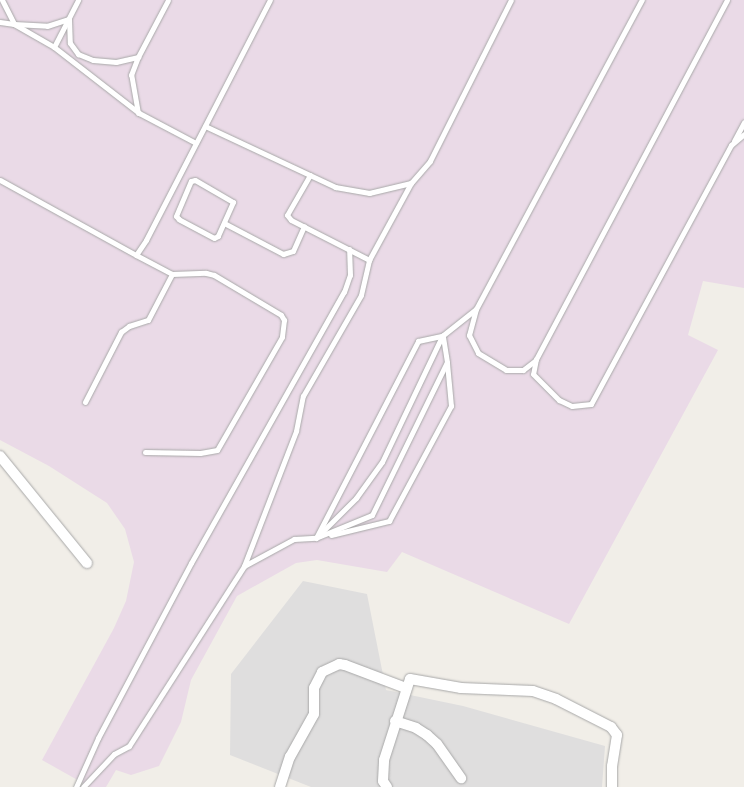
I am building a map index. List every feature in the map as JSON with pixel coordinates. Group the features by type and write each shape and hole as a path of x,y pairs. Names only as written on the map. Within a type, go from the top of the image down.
{"street":[{"path":"0,456 87,563"},
{"path":"280,787 290,757 314,714 314,688 322,672 339,664 345,665 406,688"},
{"path":"387,787 383,781 384,760 410,678 461,688 525,689 556,699 615,729 617,735 612,766 612,787"},
{"path":"395,721 416,728 427,735 437,744 461,778"}],"lane":[{"path":"2,0 14,24 54,47 138,113 196,143"},
{"path":"54,47 78,0"},
{"path":"138,113 131,75 138,57 168,0"},
{"path":"136,254 146,240 270,0"},
{"path":"83,787 114,754 129,746 244,566 296,431 303,396 361,295 369,260 411,183 430,160 511,0"},
{"path":"536,360 523,370 506,370 478,353 469,336 476,309 642,0"},
{"path":"726,0 536,360 533,374 559,400 572,406 592,404 744,122"},
{"path":"0,22 47,26 68,18"},
{"path":"68,18 70,43 78,54 93,60 116,62 138,57"},
{"path":"205,126 335,187 369,193 411,183"},
{"path":"731,145 744,134"},
{"path":"310,175 287,215 369,260"},
{"path":"0,180 172,274 206,273 214,275 281,315 284,327 282,337 217,450 200,454 146,452"},
{"path":"195,180 233,202 224,223 218,236 214,238 179,220 176,212 192,181 195,180"},
{"path":"174,185 186,191"},
{"path":"224,223 283,254 292,251 304,226"},
{"path":"76,787 98,738 191,563 344,292 350,275 348,249"},
{"path":"85,402 121,332 129,326 148,320 172,274"},
{"path":"316,538 356,498 382,462 442,336 476,309"},
{"path":"244,566 294,539 316,538 389,522 451,406 447,362 442,336"},
{"path":"316,538 418,341 442,336"},
{"path":"316,538 372,516 447,362"}],"shaded area":[{"path":"0,0 744,0 744,288 703,281 688,335 718,350 569,624 402,552 387,572 317,560 296,563 237,596 191,680 181,722 159,766 131,775 116,770 106,787 90,787 42,760 114,628 126,601 134,562 125,529 107,503 49,466 0,440"},
{"path":"303,581 367,594 386,690 463,706 605,746 602,787 311,787 230,755 231,674"}]}
